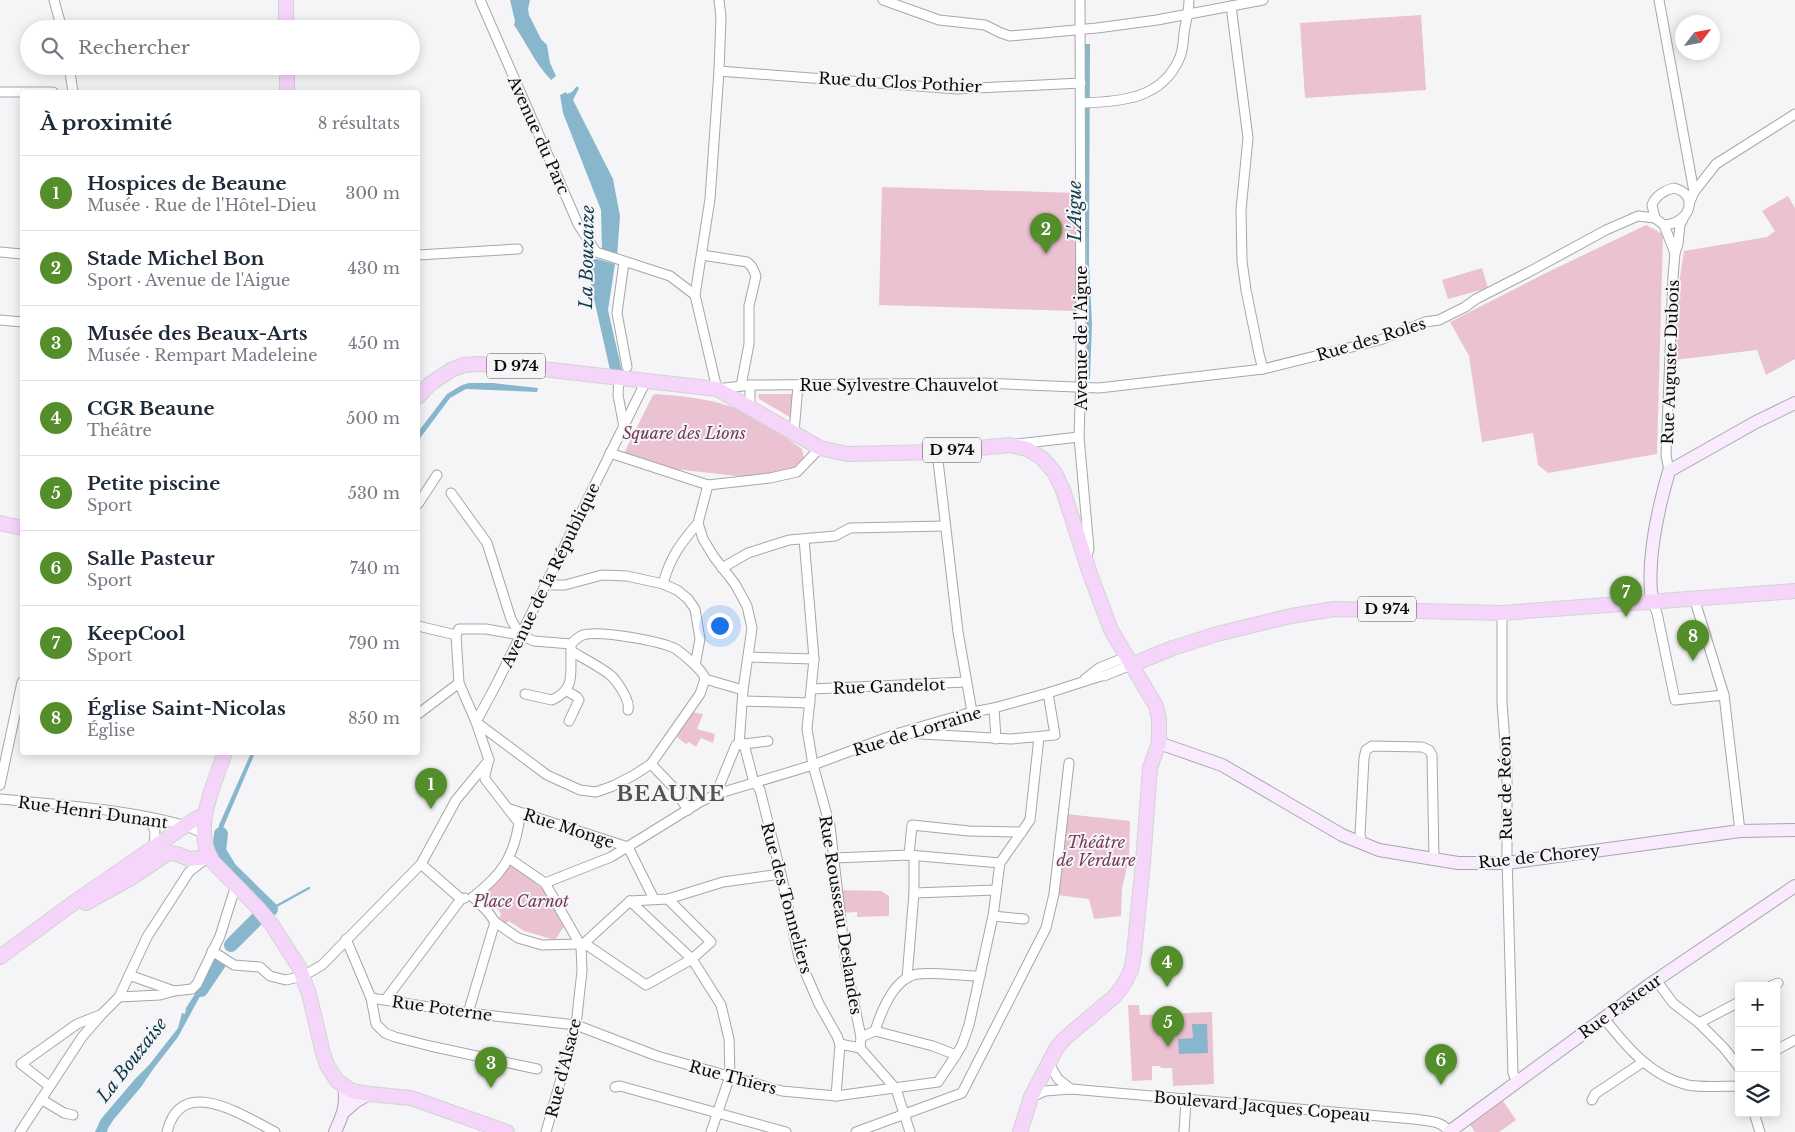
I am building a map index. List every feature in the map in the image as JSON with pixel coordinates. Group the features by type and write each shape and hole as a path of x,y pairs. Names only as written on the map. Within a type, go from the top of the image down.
{"main road":[{"path":"286,0 286,20"},
{"path":"287,75 287,90"},
{"name":"D 974","path":"420,393 451,370 464,365 477,364 623,373 646,381 717,389 820,448 847,454 938,452 1010,445 1027,449 1040,447 1059,481 1107,620 1116,639 1132,658 1157,655 1216,634 1291,616 1334,609 1502,613 1795,591"},
{"path":"0,523 20,528"},
{"path":"1020,1132 1022,1121 1048,1062 1064,1039 1115,996 1131,970 1144,862 1150,768 1159,743 1159,719 1149,683 1148,671 1149,666 1157,655"},
{"path":"1132,658 1156,706"},
{"path":"224,755 204,815 204,833 209,857 259,909 301,972 309,994 327,1064 337,1080 352,1091 411,1098 507,1132"},
{"path":"0,965 61,918 131,878 169,838 204,815"},
{"path":"0,957 79,899 157,852 172,852 189,859 209,857"}],"street":[{"path":"54,0 60,20"},
{"name":"Avenue du Parc","path":"480,0 578,224 596,252 670,276 695,295"},
{"path":"717,389 695,295 710,199 719,70 719,0"},
{"path":"885,0 931,18 985,25 1010,36 1158,20 1263,0"},
{"name":"Avenue de l'Aigue","path":"1080,0 1086,29 1081,83 1086,103 1079,437 1089,550 1086,559"},
{"path":"1086,103 1140,96 1157,87 1174,68 1180,56 1189,14 1189,0"},
{"path":"1659,0 1694,192"},
{"path":"1231,6 1248,138 1241,210 1242,261 1257,345 1264,369"},
{"name":"Rue du Clos Pothier","path":"719,70 957,89 1081,83"},
{"path":"70,75 73,90"},
{"path":"0,92 20,92"},
{"path":"1690,172 1683,182 1654,200 1652,212 1655,218 1664,225 1672,224 1682,219 1694,192 1720,160 1795,114"},
{"path":"1674,188 1684,194 1689,204"},
{"name":"Rue des Roles","path":"1081,387 1099,388 1264,369 1380,340 1425,322 1439,320 1606,230 1638,216 1655,218"},
{"name":"Rue Auguste Dubois","path":"1669,471 1666,455 1675,253 1682,219"},
{"name":"Rue Auguste Dubois","path":"1664,225 1675,253"},
{"path":"420,255 518,249"},
{"path":"0,252 20,254"},
{"path":"702,255 747,262 752,267 756,276 750,306 746,386 750,407"},
{"path":"624,262 616,313 623,373 618,395 624,427"},
{"path":"0,320 20,322"},
{"name":"Avenue de la République","path":"476,722 646,381"},
{"name":"Rue Sylvestre Chauvelot","path":"717,389 746,386 983,383 1081,387"},
{"path":"794,433 798,385"},
{"path":"1724,695 1675,700 1650,585 1657,519 1669,471 1756,422 1795,403"},
{"path":"1040,447 1079,437"},
{"path":"610,453 708,485 770,478 797,472 820,448"},
{"path":"938,452 945,526 966,682 972,712"},
{"path":"420,501 437,475"},
{"path":"663,584 666,571 679,545 698,523 708,485"},
{"path":"451,493 487,544 511,619 520,635"},
{"path":"698,523 703,539 735,584 747,606 752,628 742,701 742,744"},
{"path":"722,568 748,553 789,540 834,536 850,528 945,526"},
{"name":"Rue Rousseau Deslandes","path":"804,538 814,659 807,729 813,765 830,826 846,964 861,1037 860,1048"},
{"path":"546,583 565,585 602,575 627,576 663,584 677,590 688,599 695,609 700,639 695,665"},
{"path":"1694,598 1724,695 1740,831"},
{"name":"Rue de Réon","path":"1502,613 1502,703 1507,769 1507,863 1513,1073 1516,1082"},
{"path":"420,627 456,636"},
{"path":"386,1000 461,899 473,897 487,886 510,859 519,823 484,776 489,760 476,722 459,683 456,636 459,629 486,629 520,635 534,641 571,648 610,674 630,705 628,710"},
{"path":"476,722 547,774 580,790 596,792 613,786 651,764 700,694 705,676 675,648 625,636 585,634 576,638 571,648 570,685 567,691 552,700 525,694"},
{"path":"749,657 814,659"},
{"name":"Rue de Lorraine","path":"545,883 612,857 717,794 813,765 899,733 1048,693 1102,676 1132,658"},
{"name":"Rue de Lorraine","path":"1080,683 1099,668 1132,658"},
{"path":"705,679 744,690"},
{"name":"Rue Gandelot","path":"812,689 966,682"},
{"path":"420,712 459,683"},
{"path":"0,785 20,691"},
{"path":"567,691 579,700 569,722"},
{"path":"899,733 996,739 1039,738 1055,735 1048,693"},
{"path":"742,701 810,703"},
{"path":"994,708 996,739"},
{"path":"834,858 911,855 1000,863 1030,820 1039,738"},
{"path":"717,794 736,745 768,741"},
{"name":"Rue de Chorey","path":"1159,743 1222,765 1342,835 1379,850 1458,863 1507,863 1740,831 1795,830"},
{"name":"Rue des Tonneliers","path":"742,744 755,784 760,790 782,874 799,958 819,1004 840,1044"},
{"path":"1362,842 1360,836 1363,767 1366,750 1372,746 1422,747 1429,750 1432,755 1434,859"},
{"path":"212,951 234,965 260,967 270,976 286,980 301,972 322,965 421,864 456,800 489,760"},
{"path":"856,1132 962,1093 1046,928 1054,894 1069,763"},
{"path":"651,764 674,788 688,810"},
{"name":"Rue Henri Dunant","path":"0,799 92,809 149,818 186,826 204,833"},
{"name":"Rue Monge","path":"510,810 628,847"},
{"path":"149,818 155,831 157,852"},
{"path":"169,822 169,838"},
{"path":"907,978 914,893 911,855 912,825 969,831 1022,832"},
{"path":"628,847 654,899"},
{"path":"20,1132 82,1037 120,997 147,937 189,872 209,857"},
{"path":"510,859 545,883 581,944 646,985 692,959 711,942 668,898"},
{"name":"Rue Thiers","path":"576,1026 657,1056 782,1091 836,1096 938,1082 962,1044 969,1025 993,916 1000,863"},
{"path":"421,864 461,899"},
{"path":"473,897 495,922 518,938 542,945 581,944 630,901 668,898 723,882 782,874"},
{"path":"120,997 160,995 192,989 197,984 220,936 236,885"},
{"name":"Rue Pasteur","path":"1449,1132 1464,1128 1516,1082 1603,1017 1795,886"},
{"path":"914,893 996,890"},
{"path":"630,901 692,959 721,1005 729,1039 730,1076 711,1132"},
{"path":"993,916 1024,919"},
{"path":"468,1012 495,922"},
{"name":"Rue Poterne","path":"346,939 371,998 576,1026"},
{"name":"Rue d'Alsace","path":"546,1132 576,1026 582,971 581,944"},
{"path":"129,974 174,991"},
{"path":"875,1031 881,1013 890,996 907,978 917,974 980,976"},
{"path":"1656,980 1673,1003 1699,1023 1735,1062"},
{"path":"371,998 376,1024 385,1033 395,1037 537,1068"},
{"path":"1699,1023 1735,1004"},
{"path":"49,1086 21,1064 77,1024 102,1014"},
{"path":"1603,1017 1643,1062 1667,1077 1688,1084 1735,1086"},
{"path":"861,1037 875,1031 933,1046 956,1055"},
{"path":"1780,1048 1795,1040"},
{"path":"836,1096 840,1044 860,1048 896,1089 910,1132"},
{"path":"1048,1062 1058,1079 1071,1089"},
{"path":"1592,1100 1595,1094 1643,1062"},
{"path":"334,1132 345,1110 346,1097 344,1086"},
{"path":"615,1087 620,1086 786,1132"},
{"name":"Boulevard Jacques Copeau","path":"1032,1097 1045,1091 1071,1089 1414,1119 1439,1123 1446,1126 1449,1132"},
{"path":"345,1110 370,1094"},
{"path":"41,1099 64,1113 73,1115"},
{"path":"1184,1132 1186,1100"},
{"path":"166,1132 175,1112 185,1104 198,1102 215,1104 275,1132"},
{"path":"1755,1117 1760,1132"}],"green space":[{"path":"1421,15 1426,90 1305,98 1300,23"},
{"path":"882,187 1077,193 1077,311 879,305"},
{"path":"1788,196 1795,208 1795,359 1766,375 1757,350 1674,360 1677,297 1684,251 1767,237 1775,231 1762,211"},
{"path":"1646,225 1663,234 1657,454 1548,473 1538,465 1533,433 1482,442 1469,356 1450,322"},
{"path":"1482,268 1488,288 1448,299 1442,280"},
{"path":"758,394 795,394 793,419 759,399"},
{"name":"Square des Lions","path":"653,395 702,399 720,403 749,414 802,449 804,459 790,470 754,478 666,468 626,454 625,451"},
{"path":"691,712 703,714 697,729 715,734 713,743 701,738 696,747 689,742 686,744 677,737"},
{"name":"Théâtre de Verdure","path":"1066,814 1130,821 1129,858 1122,888 1121,916 1094,919 1089,899 1057,895"},
{"name":"Place Carnot","path":"512,863 545,891 565,925 555,940 524,931 509,921 503,925 498,920 501,914 497,908 483,896"},
{"path":"839,890 881,891 889,896 889,916 857,917 857,912 841,913"},
{"path":"1128,1005 1139,1005 1140,1015 1212,1012 1214,1084 1173,1086 1172,1068 1161,1068 1160,1066 1152,1066 1152,1080 1132,1081"},
{"path":"1503,1101 1516,1120 1499,1132 1475,1132 1470,1125"}],"water":[{"path":"510,0 530,0 529,15 541,39 547,45 550,63 556,76 551,80 545,74 514,25 515,21"},
{"path":"1085,44 1090,44 1089,264 1092,324 1090,379 1087,379"},
{"path":"577,86 579,88 573,100 613,179 620,216 617,257 602,252 601,210 563,113 560,95 572,92"},
{"path":"585,259 597,259 615,264 608,310 622,371 610,370"},
{"path":"469,383 493,383 538,388 537,392 466,389 450,398 420,438 420,429 447,394"},
{"path":"250,755 254,755 223,828 221,850 218,852 217,837 219,825"},
{"path":"212,974 178,1037 141,1087 114,1119 107,1132 95,1132 101,1119 149,1065 178,1028 182,1013 185,1014 186,1008 207,975"},
{"path":"1192,1024 1207,1024 1208,1053 1179,1054 1178,1039 1193,1038"}],"waterway":[{"name":"La Bouzaise","path":"221,834 219,851 230,869 271,909 258,918 231,945"},
{"path":"271,909 309,888"},
{"name":"La Bouzaise","path":"201,990 222,959"}],"place":[{"name":"Stade Michel Bon","path":"1046,254"},
{"name":"KeepCool","path":"1626,617"},
{"name":"Église Saint-Nicolas","path":"1693,661"},
{"name":"Hospices de Beaune","path":"431,809"},
{"name":"CGR Beaune","path":"1167,987"},
{"name":"Petite piscine","path":"1168,1047"},
{"name":"Salle Pasteur","path":"1441,1085"},
{"name":"Musée des Beaux-Arts","path":"491,1088"}],"district":[{"name":"BEAUNE","path":"671,794"}],"water label":[{"name":"L'Aigue","path":"1075,211"},
{"name":"La Bouzaize","path":"587,257"}]}
